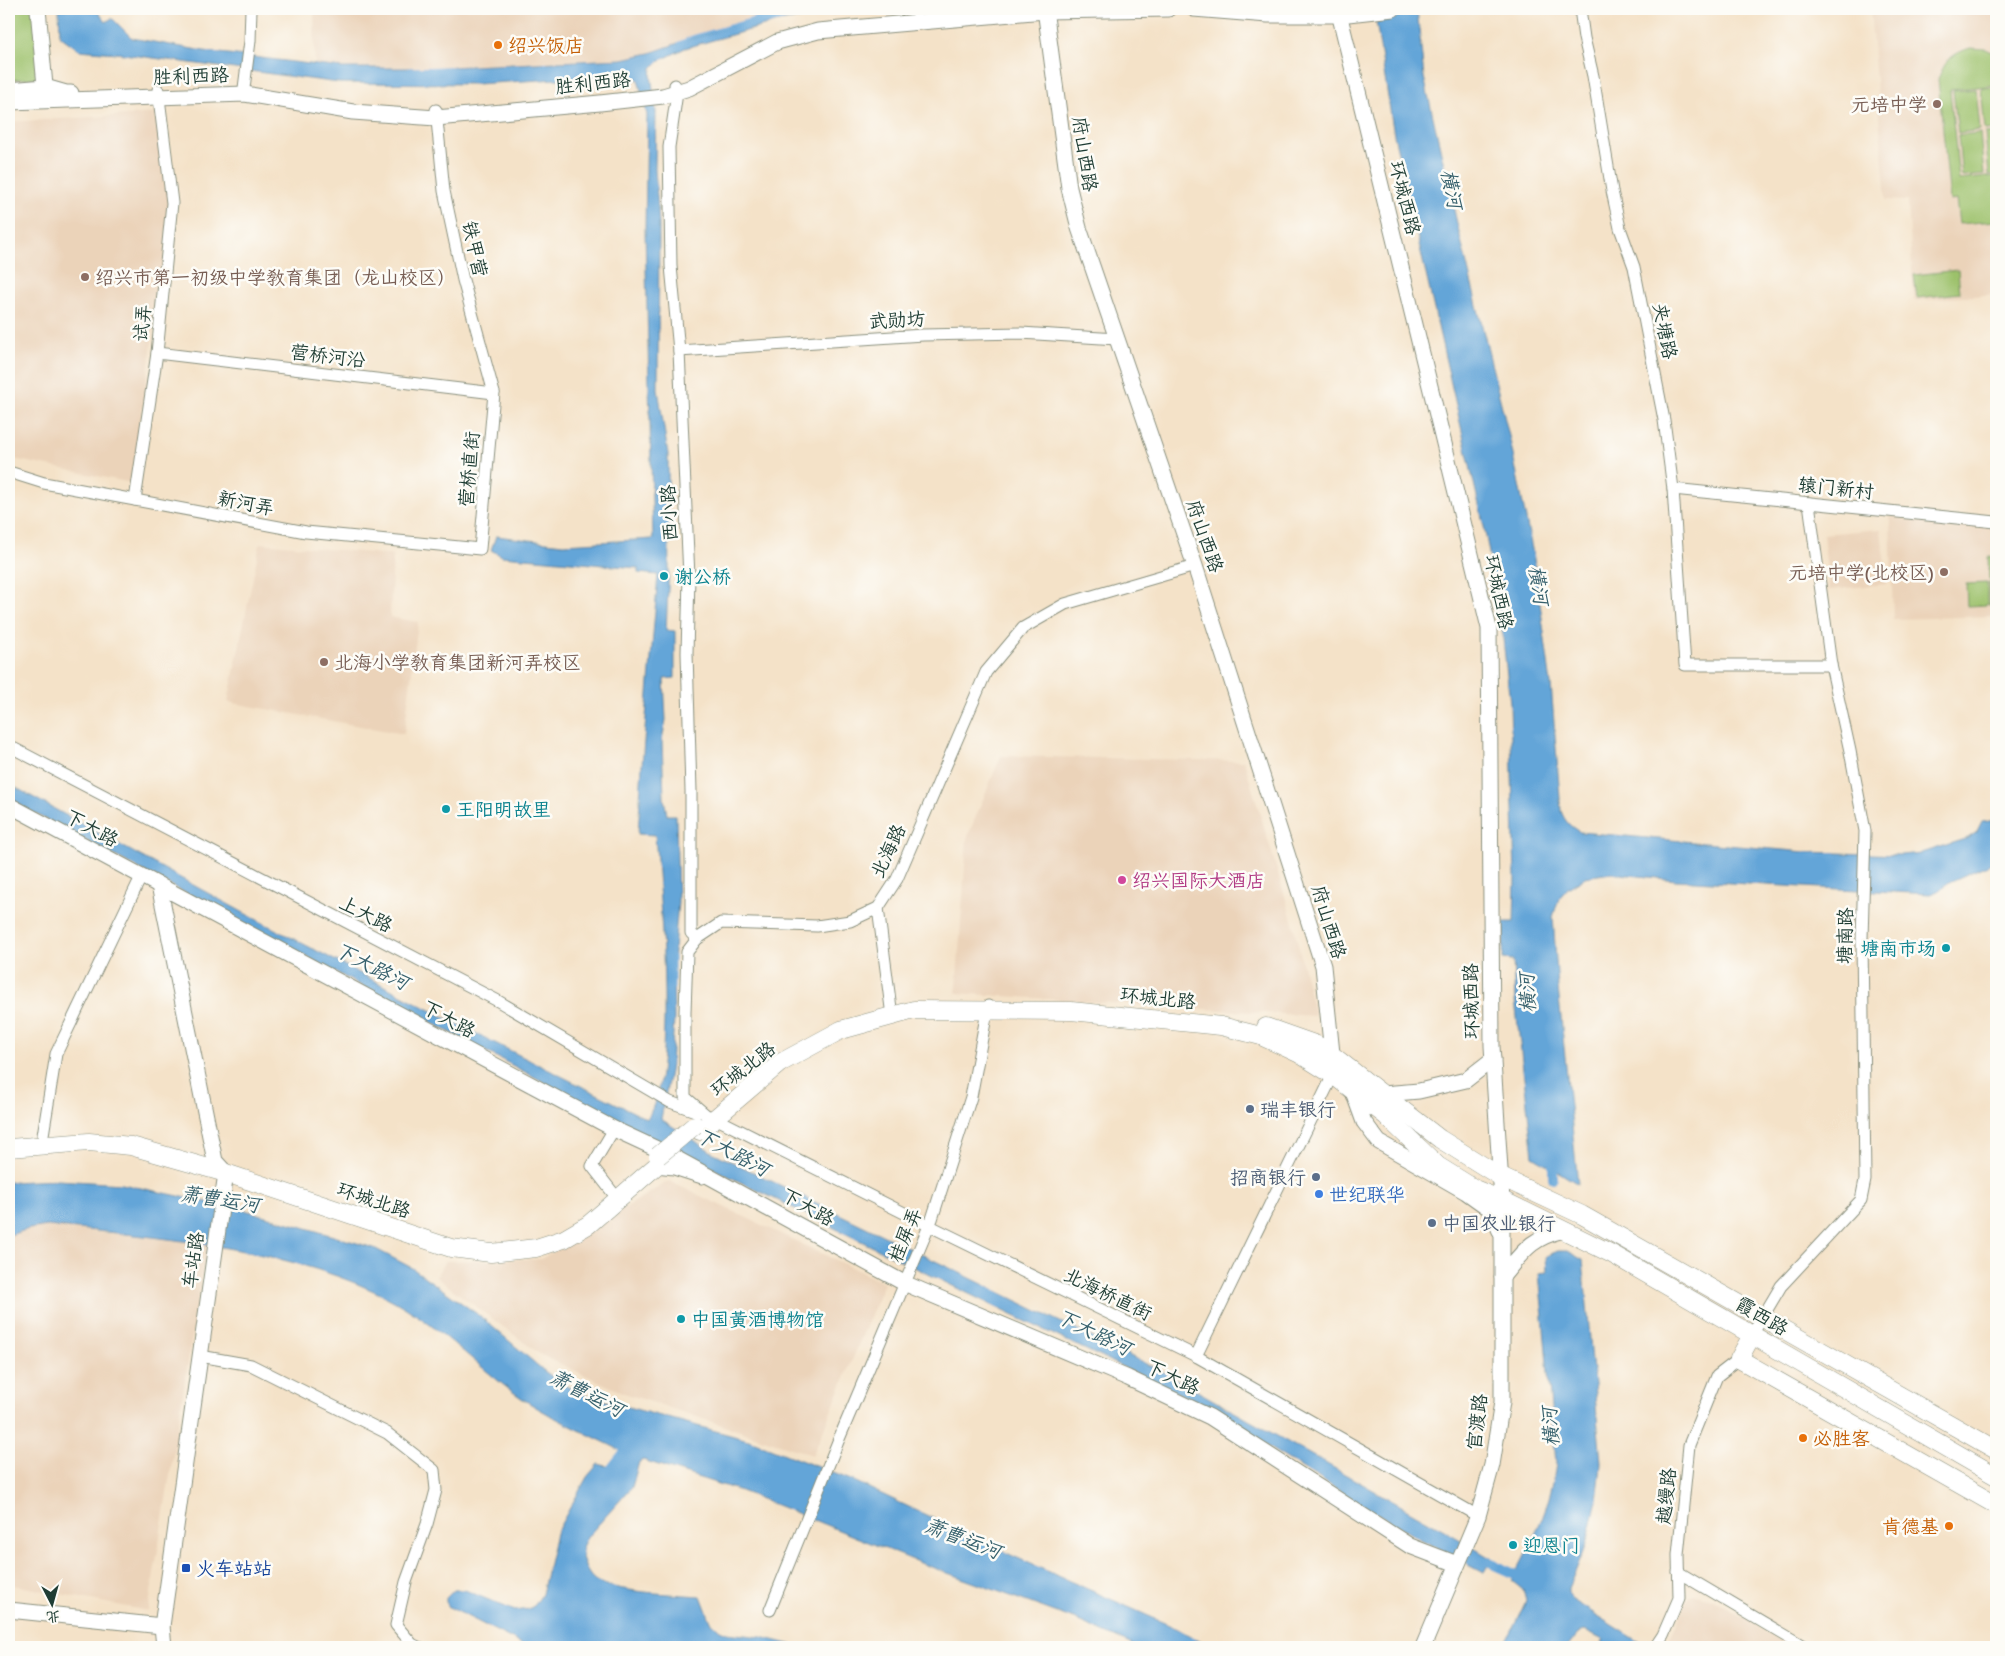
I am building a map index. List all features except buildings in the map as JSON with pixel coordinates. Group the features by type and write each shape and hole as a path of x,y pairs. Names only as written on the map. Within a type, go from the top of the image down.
{"main road":[{"name":"环城北路","path":"987,1007 1073,1003 1214,1017 1268,1028 1317,1045 1440,1139 1500,1177"},
{"name":"环城北路","path":"9,1148 89,1142 131,1146 451,1248 491,1253 536,1248 564,1239 588,1225 774,1058 839,1025 892,1013 911,1005 987,1007 1071,1011 1221,1026 1261,1036 1291,1050 1333,1075 1386,1116 1438,1166 1475,1189 1502,1200"},
{"name":"环城北路","path":"9,1140 43,1135 88,1134 132,1138 221,1175 452,1242 491,1248 534,1243 561,1231 585,1216 613,1193 659,1161"},
{"name":"霞西路","path":"1500,1177 1582,1215 1996,1450"},
{"name":"霞西路","path":"1502,1200 1612,1254 1996,1476"},
{"path":"1752,1335 1739,1359 1996,1505"}],"street":[{"path":"38,9 45,93"},
{"path":"244,80 250,41 252,9"},
{"name":"胜利西路","path":"669,90 726,58 780,31 806,24 960,9"},
{"name":"胜利西路","path":"9,90 45,93 245,94 353,112 436,114 639,95 689,88 777,42 818,31 1045,10 1168,9"},
{"path":"1194,9 1268,15 1365,12 1393,9"},
{"name":"夹塘路","path":"1580,9 1612,191 1620,228 1634,267 1664,420 1673,489 1684,665 1831,665"},
{"name":"府山西路","path":"1045,10 1069,188 1079,228 1195,566 1323,966 1333,1075"},
{"name":"环城西路","path":"1339,12 1489,628 1493,1059 1502,1200"},
{"name":"胜利西路","path":"159,93 244,80 353,103 436,114"},
{"name":"西小路","path":"669,90 671,266 679,351 689,577 687,653 691,791 691,933 697,939"},
{"name":"胜利西路","path":"9,102 45,93"},
{"name":"试弄","path":"135,500 157,353 172,203 159,93"},
{"name":"铁甲营","path":"436,114 446,200 463,280 494,393"},
{"name":"武勋坊","path":"679,351 923,335 1022,333 1117,339"},
{"name":"营桥河沿","path":"157,353 494,393"},
{"name":"营桥直街","path":"480,549 494,393"},
{"name":"新河弄","path":"9,472 44,483 306,532 480,549"},
{"name":"辕门新村","path":"1673,489 1996,522"},
{"name":"塘南路","path":"1752,1335 1781,1286 1861,1200 1864,1180 1862,939 1865,831 1831,665 1809,503"},
{"name":"北海路","path":"697,939 721,923 817,926 850,921 878,908 896,879 986,672 1023,628 1065,604 1195,566"},
{"name":"上大路","path":"9,746 166,830 498,1001 704,1122"},
{"name":"下大路","path":"9,805 159,885 214,917 614,1129 714,1178 904,1283 1128,1378 1210,1417 1410,1546 1457,1564"},
{"path":"43,1135 56,1054 141,877"},
{"name":"车站路","path":"159,885 221,1175 215,1244 162,1626 164,1647"},
{"path":"878,908 892,1013"},
{"path":"697,939 687,952 684,1012 685,1097 704,1122"},
{"name":"桂屏弄","path":"770,1610 928,1225 971,1096 987,1007"},
{"path":"1382,1094 1419,1091 1466,1080 1493,1059"},
{"path":"1196,1356 1333,1075"},
{"path":"1352,1089 1364,1122 1379,1142 1466,1192 1490,1209 1502,1236"},
{"name":"北海桥直街","path":"704,1122 928,1225 1196,1356 1478,1516"},
{"path":"613,1193 592,1166 614,1129"},
{"path":"659,1161 674,1169 705,1179 714,1178"},
{"name":"官渡路","path":"1424,1642 1478,1516 1492,1465 1502,1402 1502,1200"},
{"path":"1502,1277 1529,1244 1546,1234 1564,1230"},
{"path":"200,1356 251,1365 387,1433 434,1470 436,1490 427,1524 406,1582 396,1625 412,1644 418,1647"},
{"name":"越缦路","path":"1655,1647 1663,1635 1679,1598 1678,1555 1689,1445 1716,1376 1739,1359"},
{"path":"1678,1572 1805,1647"},
{"path":"9,1610 162,1626"}],"shaded area":[{"name":"绍兴饭店","path":"314,9 852,9 761,22 594,70 315,68"},
{"name":"元培中学","path":"1870,9 1996,9 1996,294 1914,301 1908,201 1886,200"},
{"name":"绍兴市第一初级中学教育集团（龙山校区）","path":"159,113 172,203 132,483 9,458 9,122"},
{"name":"元培中学(北校区)","path":"1890,516 1996,527 1996,616 1893,619"},
{"path":"1881,529 1887,584 1829,590 1823,534"},
{"name":"北海小学教育集团新河弄校区","path":"260,543 393,555 390,617 418,622 404,734 228,702"},
{"name":"绍兴国际大酒店","path":"1001,756 1244,761 1293,923 1315,1016 956,993 967,838"},
{"name":"中国黄酒博物馆","path":"669,1181 884,1283 813,1455 624,1393 541,1355 436,1277 445,1261 541,1259"},
{"path":"34,1225 207,1244 148,1611 9,1584 9,1228"},
{"path":"1694,1594 1711,1599 1791,1647 1666,1647 1688,1599"}],"green space":[{"path":"9,9 43,9 48,77 9,80"},
{"path":"1970,48 1986,49 1996,54 1996,85 1950,90 1959,180 1996,176 1996,221 1959,224 1956,200 1950,201 1938,79 1944,67 1953,56"},
{"path":"1996,87 1996,129 1985,130 1981,88"},
{"path":"1976,89 1980,130 1958,133 1953,91"},
{"path":"1996,132 1996,174 1989,175 1985,133"},
{"path":"1980,133 1984,175 1962,177 1958,135"},
{"path":"1958,270 1960,293 1917,298 1914,275"},
{"path":"1996,556 1996,579 1989,579 1988,557"},
{"path":"1987,583 1987,605 1967,606 1966,584"},
{"path":"1989,583 1996,583 1996,605 1989,605"}],"water":[{"path":"59,9 96,9 106,22 112,18 132,38 204,51 342,68 427,68 622,59 650,53 768,15 795,9 865,9 778,22 685,48 659,61 652,68 651,75 656,112 655,169 659,224 658,389 668,454 669,569 666,630 675,631 675,678 664,679 666,720 662,740 664,798 667,815 676,815 678,902 673,963 674,1019 671,1066 661,1119 712,1152 1167,1374 1492,1559 1484,1573 1411,1534 1182,1395 1008,1313 581,1104 563,1092 9,800 9,784 246,914 467,1029 647,1119 652,1109 659,1085 663,1046 664,975 662,929 655,835 638,834 658,575 638,573 638,568 502,556 491,550 496,536 563,544 653,539 645,230 647,115 638,79 626,78 621,75 476,84 339,83 116,53 79,50 60,36"},
{"path":"1374,9 1417,9 1424,77 1459,232 1510,440 1534,559 1551,684 1561,811 1566,821 1580,832 1806,852 1902,855 1921,853 1968,838 1977,832 1982,822 1996,820 1996,861 1949,882 1940,890 1930,894 1676,880 1611,873 1585,877 1568,888 1559,898 1553,917 1558,988 1578,1184 1533,1156 1515,1000 1513,960 1503,959 1504,922 1514,922 1515,878 1510,703 1501,620 1485,531 1394,135"},
{"name":"萧曹运河","path":"58,1180 122,1184 245,1210 374,1248 412,1268 480,1316 543,1370 562,1384 584,1395 752,1441 856,1482 1013,1556 1178,1629 1210,1647 1137,1647 1074,1619 923,1564 744,1492 643,1460 639,1462 632,1487 584,1543 582,1557 594,1580 621,1589 701,1596 711,1622 720,1630 727,1633 761,1637 801,1647 528,1647 449,1607 446,1598 454,1590 465,1590 515,1611 529,1609 535,1605 542,1594 556,1533 587,1477 598,1464 615,1468 626,1453 552,1416 523,1399 446,1337 395,1301 338,1276 257,1254 130,1234 47,1226 9,1235 9,1182"},
{"path":"1558,1251 1567,1251 1583,1260 1601,1462 1595,1512 1581,1557 1568,1588 1568,1594 1571,1599 1648,1647 1609,1647 1601,1643 1603,1640 1585,1631 1578,1633 1567,1647 1504,1647 1526,1601 1523,1590 1512,1581 1545,1509 1554,1479 1556,1463 1539,1273 1547,1272 1546,1256"}],"waterway":[{"path":"679,43 692,37 771,14"},
{"path":"409,69 450,68"},
{"path":"673,956 673,988"},
{"name":"横河","path":"1553,1157 1553,1178"},
{"path":"605,1477 633,1441"},
{"path":"1485,1561 1526,1579"}],"place":[{"name":"绍兴饭店","path":"498,45"},
{"name":"元培中学","path":"1937,104"},
{"name":"绍兴市第一初级中学教育集团（龙山校区）","path":"85,277"},
{"name":"元培中学(北校区)","path":"1944,572"},
{"name":"谢公桥","path":"664,576"},
{"name":"北海小学教育集团新河弄校区","path":"324,662"},
{"name":"王阳明故里","path":"446,809"},
{"name":"绍兴国际大酒店","path":"1122,880"},
{"name":"塘南市场","path":"1946,948"},
{"name":"瑞丰银行","path":"1250,1109"},
{"name":"招商银行","path":"1316,1177"},
{"name":"世纪联华","path":"1319,1194"},
{"name":"中国农业银行","path":"1432,1223"},
{"name":"中国黄酒博物馆","path":"681,1319"},
{"name":"必胜客","path":"1803,1438"},
{"name":"肯德基","path":"1949,1526"},
{"name":"迎恩门","path":"1513,1545"},
{"name":"火车站站","path":"186,1568"}],"water label":[{"name":"下大路河","path":"372,966"},
{"name":"下大路河","path":"733,1152"},
{"name":"下大路河","path":"1094,1332"}]}
